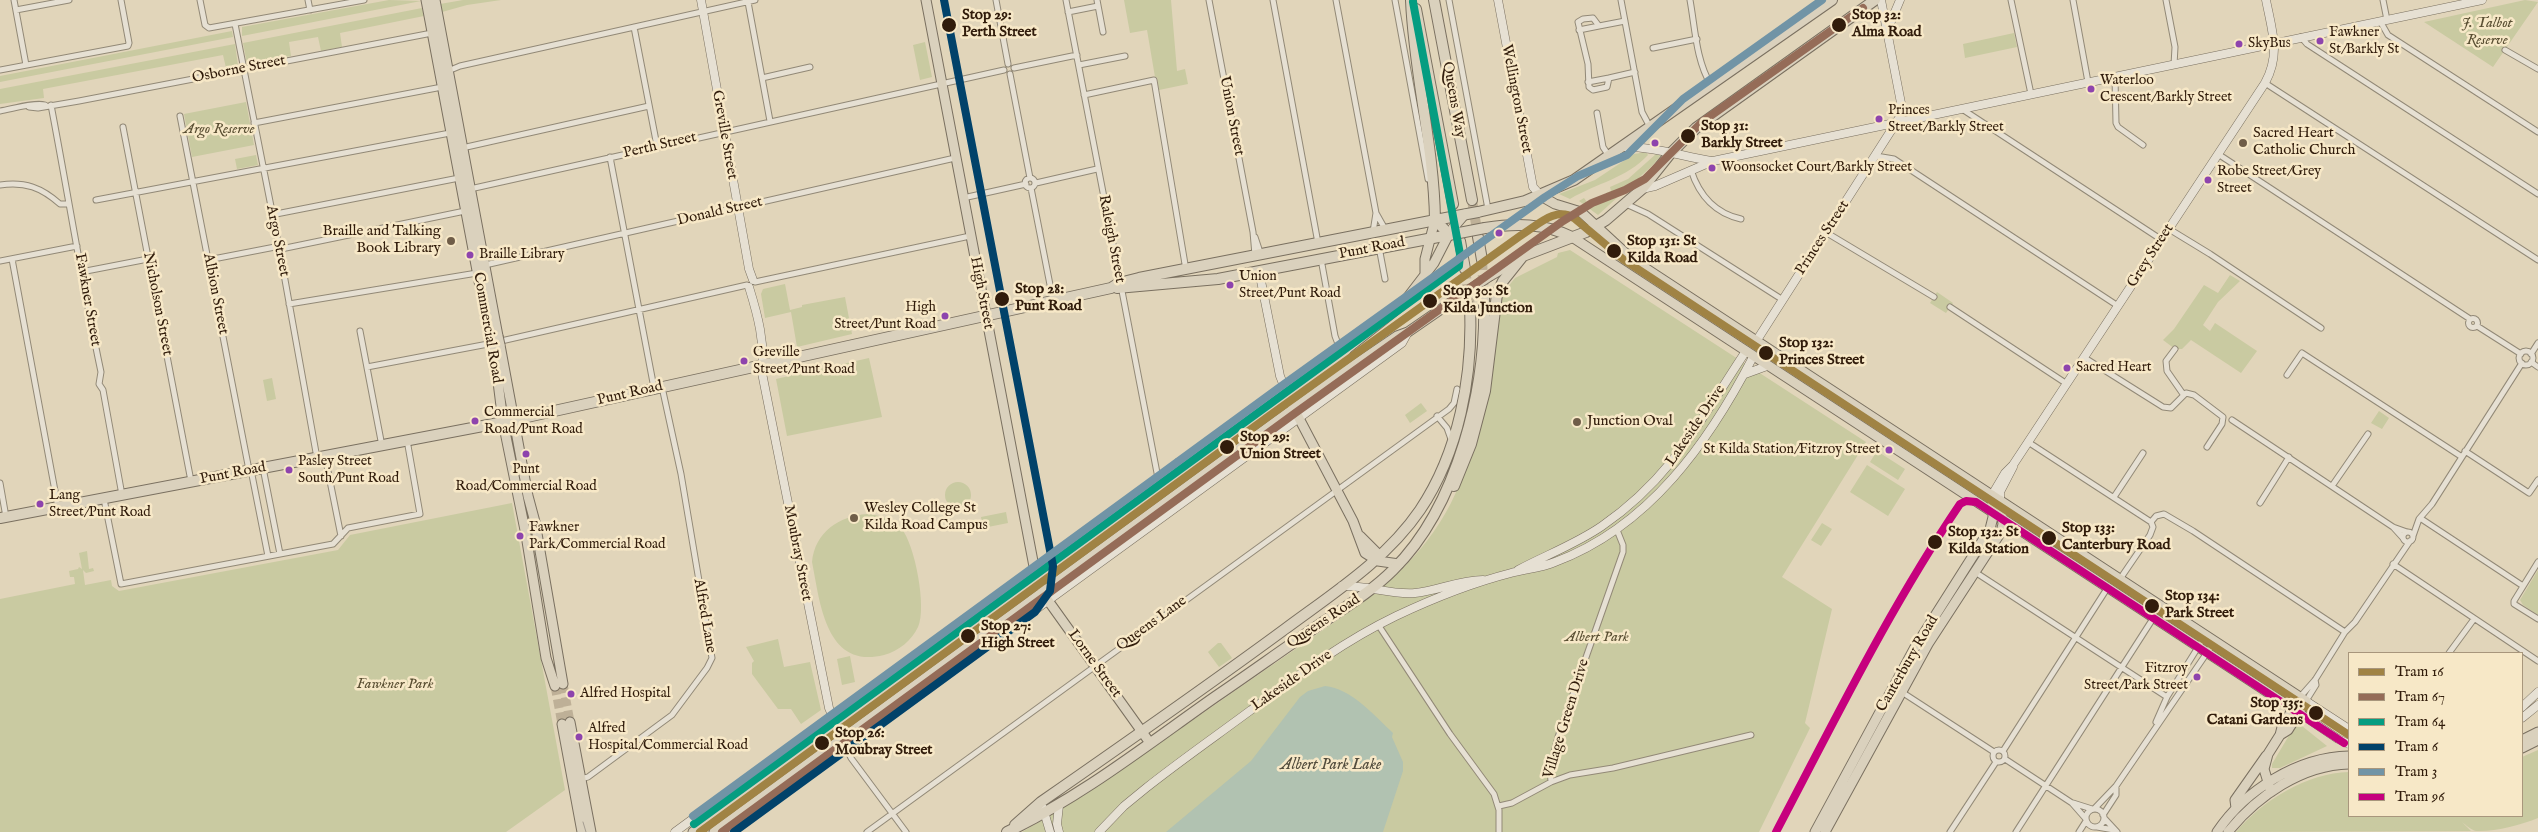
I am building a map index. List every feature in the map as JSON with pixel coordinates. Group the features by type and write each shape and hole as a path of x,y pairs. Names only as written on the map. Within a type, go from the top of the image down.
{"highway":[{"path":"1413,0 1412,32 1435,206 1435,220 1454,234 1465,269"},
{"name":"Queens Way","path":"1413,0 1454,204"},
{"name":"Queens Way","path":"1434,0 1472,200"},
{"name":"Punt Road","path":"3,518 503,422 1186,270 1485,210 1541,196 1564,186 1609,156 1832,0"},
{"path":"1437,512 1444,506 1462,470 1476,426 1488,374 1497,294 1503,281 1523,256 1597,226 1642,189 1670,154 1707,120 1875,0"},
{"name":"Punt Road","path":"1117,286 1218,279 1485,228 1524,224 1572,237"},
{"path":"1478,237 1482,260"},
{"name":"Union Street","path":"1258,256 1259,271"},
{"name":"Queens Road","path":"1007,832 1058,805 1150,743 1373,587 1399,564 1437,512 1456,461 1473,404 1482,359 1484,298"},
{"name":"Queens Road","path":"1007,832 1041,802 1342,586 1378,558 1398,539 1423,505 1436,481 1452,442 1468,371 1470,308"},
{"path":"1166,714 1174,726"}],"main road":[{"name":"High Street","path":"926,0 1034,569 1042,589"},
{"name":"Commercial Road","path":"431,3 432,33 477,273 495,341 514,419 542,558 559,685 546,658 530,560 503,422 495,341 484,265 460,148 448,71 431,3"},
{"path":"1541,196 1557,205 1579,211 1633,260 2303,699 2296,710 2288,730 2280,736 2255,769 2235,800 2236,808"},
{"path":"714,832 844,743 1042,589 1178,476 1341,359 1343,349 1398,309 1454,234 1465,214"},
{"path":"1425,274 1425,259 1432,238 1435,220"},
{"path":"1572,237 2296,710"},
{"path":"693,832 835,722 1042,589 1397,336 1408,332 1490,276 1523,256"},
{"name":"Lakeside Drive","path":"1749,354 1757,340"},
{"name":"Union Street","path":"1288,396 1360,536 1364,553 1378,558"},
{"path":"1178,476 1179,463"},
{"name":"Canterbury Road","path":"1825,832 1898,690 1914,649 1989,531 1996,497"},
{"name":"Canterbury Road","path":"1815,832 1898,690 2001,532 2002,519 1996,497"},
{"path":"530,560 542,558"},
{"path":"1378,558 1399,564"},
{"name":"Lorne Street","path":"1042,589 1150,743"},
{"path":"566,723 577,780 591,832"},
{"path":"2523,740 2538,732"},
{"path":"2523,748 2538,740"},
{"path":"2266,790 2264,769 2268,754"},
{"path":"2217,832 2236,808 2316,761 2348,756"},
{"path":"2228,832 2266,790 2316,769 2348,764"},
{"path":"2255,769 2255,779 2266,790"},
{"path":"577,780 582,832"},
{"path":"714,804 720,812"}],"street":[{"path":"14,0 26,65"},
{"path":"16,10 69,0"},
{"path":"0,70 129,45 121,0"},
{"path":"200,0 207,28 364,0"},
{"path":"308,0 310,10"},
{"name":"Greville Street","path":"701,0 723,132 764,353 763,364"},
{"path":"448,71 460,66 755,0"},
{"path":"996,0 1008,64 1004,70 1010,74"},
{"name":"Raleigh Street","path":"1066,0 1098,169 1117,286 1158,478"},
{"name":"Union Street","path":"1209,0 1258,256"},
{"path":"1273,0 1318,243"},
{"path":"1336,0 1376,213 1385,229"},
{"path":"1395,0 1418,130 1435,206"},
{"path":"1449,0 1485,210"},
{"name":"Wellington Street","path":"1498,0 1533,187 1541,196"},
{"path":"1621,0 1642,112 1650,128"},
{"path":"1690,0 1705,74 1711,85"},
{"path":"1881,0 1901,103 1902,111 1897,122"},
{"path":"1887,31 1900,0"},
{"path":"2011,0 2031,94"},
{"path":"2073,0 2088,82"},
{"path":"2166,0 2175,47 2182,63"},
{"name":"Grey Street","path":"1996,497 2013,464 2085,358 2274,68 2274,43 2266,0"},
{"path":"2383,0 2383,29 2388,35 2538,132"},
{"path":"1642,189 1655,186 1713,161 2174,65 2456,3 2482,0"},
{"path":"748,2 770,121"},
{"path":"1068,12 1098,3 1103,32"},
{"path":"1599,26 1594,18 1582,19 1578,22 1587,58 1590,89 1600,90 1606,88 1609,78"},
{"path":"1579,30 1625,21"},
{"name":"Argo Street","path":"235,24 289,304 321,457 341,536"},
{"path":"634,26 657,146"},
{"name":"Osborne Street","path":"0,111 29,107 35,103 48,105 432,33"},
{"path":"2301,37 2307,44 2538,194"},
{"path":"1654,48 1697,39"},
{"path":"2174,65 2175,47"},
{"path":"2506,50 2538,69"},
{"path":"1036,183 1030,178 1010,74 1014,68 1077,55"},
{"path":"1078,65 1125,56"},
{"path":"1008,64 1014,68"},
{"path":"762,78 810,67"},
{"name":"Perth Street","path":"468,189 1004,70"},
{"path":"1588,82 1635,72"},
{"path":"2115,77 2116,123 2118,127 2143,145"},
{"path":"1084,95 1154,80 1186,270"},
{"path":"2265,83 2538,260"},
{"path":"254,123 442,88"},
{"name":"Fawkner Street","path":"48,105 68,196 101,372 99,384 103,390 122,495"},
{"path":"460,148 649,106"},
{"path":"1962,109 2162,240"},
{"path":"1597,113 1603,147 1609,156"},
{"name":"Albion Street","path":"180,116 268,556"},
{"name":"Princes Street","path":"1757,340 1897,122"},
{"name":"Nicholson Street","path":"123,127 192,482"},
{"path":"96,200 450,133"},
{"path":"1622,147 1649,147 1670,154 1713,161"},
{"path":"2218,154 2470,320 2470,326 2477,326 2521,354"},
{"path":"1876,156 1890,158 1898,162 2118,306"},
{"name":"Alfred Lane","path":"577,780 588,777 672,715 702,676 712,658 681,474 639,310 610,157"},
{"name":"Donald Street","path":"484,265 955,158"},
{"path":"1031,188 1036,183 1098,169"},
{"path":"1691,169 1697,186 1710,204 1729,216 1741,219"},
{"path":"271,215 459,178"},
{"path":"963,198 1026,184 1030,178"},
{"path":"0,186 24,184 55,198 62,205 69,204"},
{"path":"1026,184 1031,188 1053,300"},
{"path":"55,198 68,196"},
{"path":"1626,204 1648,214 1783,300"},
{"path":"208,260 275,246 279,248 466,212"},
{"path":"1373,232 1376,213"},
{"path":"2169,229 2321,328"},
{"path":"1827,233 1934,297"},
{"path":"367,367 639,310 970,236"},
{"path":"0,261 77,246"},
{"path":"1379,247 1385,279"},
{"path":"81,272 148,258"},
{"path":"12,259 58,507"},
{"path":"675,832 835,722 1034,569 1284,386 1343,349 1321,259"},
{"name":"Union Street","path":"1259,271 1280,376 1288,396"},
{"path":"289,304 477,273"},
{"path":"1950,307 2067,384"},
{"path":"360,331 382,446"},
{"path":"1042,589 1299,417 1402,343 1408,332"},
{"path":"2531,362 2531,354 2538,343"},
{"path":"2175,348 2166,361 2168,371 2183,394"},
{"path":"2521,354 2526,351 2531,354"},
{"name":"Lakeside Drive","path":"1098,832 1133,798 1308,669 1379,626 1427,603 1489,580 1557,562 1587,548 1617,530 1649,504 1682,468 1744,374 1749,354"},
{"name":"Lakeside Drive","path":"1512,573 1575,542 1610,520 1647,489 1680,453 1749,354"},
{"path":"2286,375 2302,354 2462,457"},
{"path":"2348,728 2303,699 2345,632 2358,618 2411,538 2420,518 2462,457 2522,363 2521,354"},
{"path":"2085,358 2163,407 2171,408 2186,393 2194,395 2218,411 2223,417 2222,424 2207,447"},
{"path":"2522,363 2528,364 2531,362"},
{"path":"2531,362 2538,367"},
{"name":"Moubray Street","path":"763,364 762,373 775,443 835,722 844,743"},
{"path":"1744,374 1767,366"},
{"name":"Queens Lane","path":"867,832 1454,404 1457,389"},
{"path":"1438,416 1447,428 1452,442"},
{"path":"2232,420 2393,527 2403,538 2411,538"},
{"path":"2332,486 2368,434"},
{"path":"104,498 120,582 126,583 280,554 335,543 348,528 420,514 407,440"},
{"path":"2028,442 2151,522 2153,527 2150,535 2120,579"},
{"path":"2465,451 2529,493 2538,480"},
{"path":"2114,497 2143,453"},
{"path":"2260,503 2289,458"},
{"path":"263,468 280,554"},
{"path":"0,483 3,518"},
{"path":"254,486 266,483"},
{"path":"2151,522 2158,514 2168,516 2345,632"},
{"path":"2420,518 2523,586"},
{"name":"Village Green Drive","path":"1499,806 1512,803 1551,782 1550,768 1558,737 1623,552 1624,545 1610,520"},
{"path":"2393,527 2407,532 2411,538"},
{"path":"2402,551 2403,538 2407,532"},
{"path":"2538,562 2514,601 2514,604 2538,620"},
{"path":"2393,564 2538,661"},
{"path":"1975,572 2167,696"},
{"path":"1342,586 1373,587 1391,592 1415,593 1468,580 1489,580"},
{"path":"2004,759 2003,751 2108,587"},
{"path":"2016,832 2154,618"},
{"path":"2450,652 2474,619"},
{"path":"1379,626 1453,739 1491,790 1499,806 1499,832"},
{"path":"2154,728 2167,696 2205,636"},
{"path":"2079,832 2086,820 2087,813 2116,786 2154,728 2179,696 2215,642"},
{"path":"1898,690 1994,752 1997,750 2003,751"},
{"path":"2523,706 2538,692"},
{"path":"2523,717 2538,705"},
{"path":"2296,710 2338,739 2348,744"},
{"path":"1551,782 1570,775 1613,768 1751,735"},
{"path":"730,832 844,743 851,758 906,832"},
{"path":"1994,752 1992,756 1996,762"},
{"path":"2004,759 2047,785 2072,803 2095,829 2116,831"},
{"path":"1996,762 2002,762 2004,759"},
{"path":"1950,832 1996,762"},
{"path":"2095,829 2102,823 2116,795 2116,786"},
{"path":"1041,802 1050,832"},
{"path":"2072,803 2100,811 2116,831"},
{"path":"1058,805 1057,824 1059,832"}],"green space":[{"path":"389,0 421,1 242,36 242,27"},
{"path":"463,0 501,0 467,5 442,12 440,4"},
{"path":"1124,0 1171,0 1177,71 1185,69 1188,84 1159,90 1147,30 1130,33"},
{"name":"J. Talbot Reserve","path":"2525,0 2538,2 2493,67 2424,22"},
{"path":"422,8 424,16 340,33 342,47 321,51 318,37 289,42 291,56 247,64 243,43"},
{"path":"232,31 233,37 0,82 0,76"},
{"path":"2014,33 2017,47 1965,58 1963,44"},
{"path":"925,42 932,77 920,80 913,45"},
{"path":"235,44 238,66 226,68 223,55 43,89 44,98 0,104 0,89"},
{"name":"Argo Reserve","path":"246,102 254,145 192,157 184,114"},
{"path":"1646,152 1648,155 1640,163 1611,180 1570,199 1559,194 1595,180 1634,154"},
{"path":"1656,154 1661,155 1653,165 1598,215 1579,201 1584,198 1589,205 1608,198 1606,193 1611,191 1610,187 1628,179"},
{"path":"256,155 258,165 237,169 235,159"},
{"name":"Albert Park","path":"1570,250 1866,442 1782,577 1832,609 1805,723 1810,728 1759,832 1022,832 1086,794 1362,603 1413,558 1440,523 1460,483 1467,461 1495,320 1503,293 1515,278 1557,257 1558,253"},
{"path":"2230,275 2240,281 2218,302 2203,325 2210,331 2215,323 2257,351 2241,373 2191,340 2182,349 2175,349 2163,340 2174,329 2204,285 2218,293"},
{"path":"785,284 790,310 802,307 802,305 845,297 852,334 797,347 791,312 765,318 761,294 763,289"},
{"path":"1937,292 1953,303 1946,313 1930,303"},
{"path":"869,358 882,417 787,436 776,379"},
{"path":"272,378 276,399 267,401 263,380"},
{"path":"1421,403 1427,411 1410,423 1405,415"},
{"path":"2379,411 2389,418 2382,429 2371,423"},
{"path":"1877,451 1905,469 1898,480 1870,462"},
{"path":"1867,465 1905,489 1888,516 1850,492"},
{"path":"958,482 967,486 971,495 967,504 958,508 949,504 945,495 949,486"},
{"name":"Fawkner Park","path":"512,503 565,790 506,832 0,832 0,599 75,584 74,577 70,577 69,571 79,567 82,569 79,553 87,551 89,569 93,568 94,571 86,573 83,570 85,585 111,580 112,586 119,591 338,550 350,535"},
{"path":"1006,512 1008,523 983,528 981,517"},
{"path":"857,515 881,516 894,522 906,536 915,561 921,606 918,627 904,644 895,651 884,655 864,657 849,652 837,642 829,629 818,595 812,562 814,551 823,534 838,522"},
{"path":"1822,523 1832,529 1821,546 1811,540"},
{"path":"2538,570 2538,615 2523,605 2520,600"},
{"path":"778,639 784,667 810,662 821,710 801,724 791,709 778,709 752,674 752,663 754,661 746,647"},
{"path":"1218,643 1221,643 1232,658 1219,667 1208,652"},
{"path":"850,656 855,682 842,685 837,659"},
{"path":"2297,722 2327,746 2280,768 2272,768 2272,764"},
{"path":"2538,750 2538,818 2516,825 2483,831 2476,831 2462,822 2471,831 2236,832 2259,809 2287,790 2317,777 2348,772 2348,817 2523,817 2523,757"}],"water":[{"name":"Albert Park Lake","path":"1325,686 1344,692 1362,704 1393,733 1392,737 1403,762 1403,771 1383,832 1166,832 1251,761 1300,697 1308,691"}],"tunnel":[{"path":"1472,200 1478,236"},
{"path":"1482,260 1484,298"},
{"path":"1465,269 1470,307"},
{"path":"563,684 570,722"},
{"path":"555,686 562,724"}],"tram line":[{"name":"6","path":"734,832 1035,612 1050,591 1053,566 944,0"},
{"name":"3","path":"693,816 1280,387 1545,197 1578,176 1627,155 1683,99 1822,0"},
{"name":"64","path":"694,824 1459,266 1460,254 1413,2"},
{"name":"67","path":"722,832 1298,411 1563,221 1592,203 1625,190 1645,179 1702,122 1863,8"},
{"name":"16","path":"700,832 1269,416 1520,236 1546,219 1560,214 1574,218 1624,260 2348,734"},
{"name":"96","path":"1776,832 1886,624 1960,504 1966,501 1976,502 2344,743"},
{"path":"583,822 586,832"}],"place":[{"name":"Stop 29: Perth Street","path":"949,25"},
{"name":"Stop 32: Alma Road","path":"1839,25"},
{"name":"Fawkner St/Barkly St","path":"2320,41"},
{"name":"SkyBus","path":"2239,44"},
{"name":"Waterloo Crescent/Barkly Street","path":"2091,89"},
{"name":"Princes Street/Barkly Street","path":"1879,119"},
{"name":"Stop 31: Barkly Street","path":"1688,136"},
{"name":"Sacred Heart Catholic Church","path":"2243,143"},
{"name":"Woonsocket Court/Barkly Street","path":"1712,168"},
{"name":"Robe Street/Grey Street","path":"2208,180"},
{"name":"Braille and Talking Book Library","path":"451,241"},
{"name":"Stop 131: St Kilda Road","path":"1614,251"},
{"name":"Braille Library","path":"470,255"},
{"name":"Union Street/Punt Road","path":"1230,285"},
{"name":"Stop 28: Punt Road","path":"1002,299"},
{"name":"Stop 30: St Kilda Junction","path":"1430,301"},
{"name":"High Street/Punt Road","path":"945,316"},
{"name":"Stop 132: Princes Street","path":"1766,353"},
{"name":"Greville Street/Punt Road","path":"744,361"},
{"name":"Sacred Heart","path":"2067,368"},
{"name":"Commercial Road/Punt Road","path":"475,421"},
{"name":"Junction Oval","path":"1577,422"},
{"name":"Stop 29: Union Street","path":"1227,447"},
{"name":"St Kilda Station/Fitzroy Street","path":"1889,450"},
{"name":"Punt Road/Commercial Road","path":"526,454"},
{"name":"Pasley Street South/Punt Road","path":"289,470"},
{"name":"Lang Street/Punt Road","path":"40,504"},
{"name":"Wesley College St Kilda Road Campus","path":"854,518"},
{"name":"Fawkner Park/Commercial Road","path":"520,536"},
{"name":"Stop 133: Canterbury Road","path":"2049,538"},
{"name":"Stop 132: St Kilda Station","path":"1935,542"},
{"name":"Stop 134: Park Street","path":"2152,606"},
{"name":"Stop 27: High Street","path":"968,636"},
{"name":"Fitzroy Street/Park Street","path":"2197,677"},
{"name":"Alfred Hospital","path":"571,694"},
{"name":"Stop 135: Catani Gardens","path":"2316,713"},
{"name":"Alfred Hospital/Commercial Road","path":"579,737"},
{"name":"Stop 26: Moubray Street","path":"822,743"}]}
